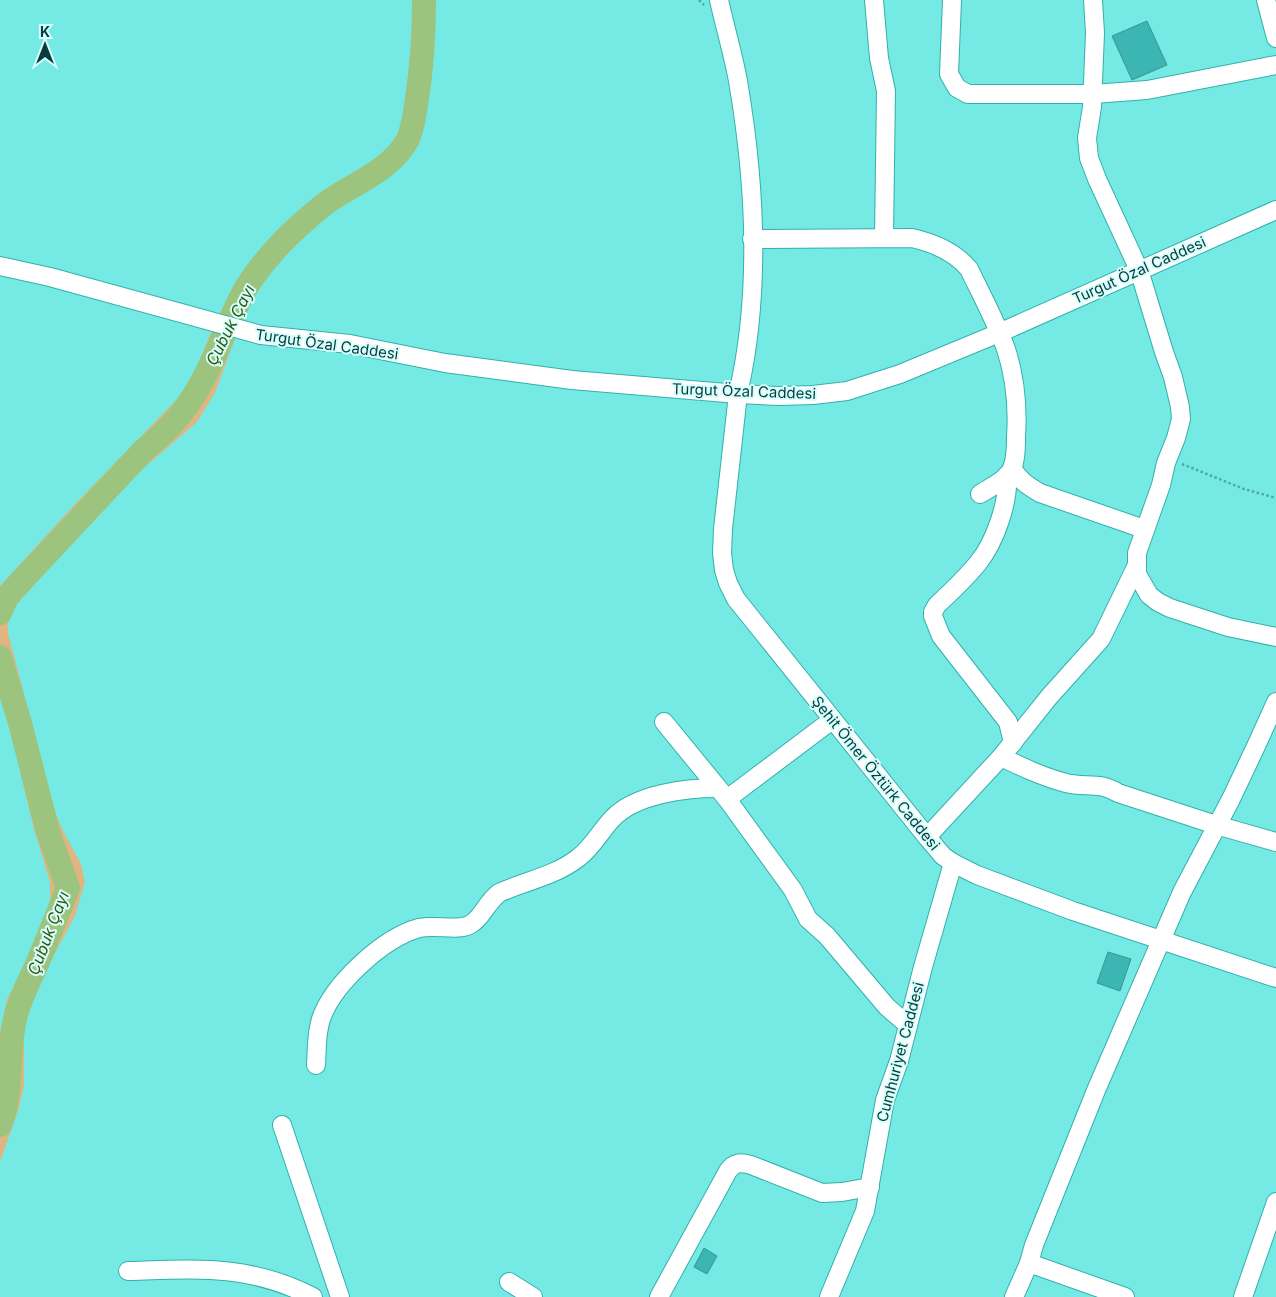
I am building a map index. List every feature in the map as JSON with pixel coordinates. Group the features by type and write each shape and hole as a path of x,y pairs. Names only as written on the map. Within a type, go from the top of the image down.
{"street":[{"name":"Şehit Ömer Öztürk Caddesi","path":"719,0 738,80 750,181 753,274 743,376 738,394 723,529 722,553 726,577 736,599 746,614 943,856 977,875 1034,897 1276,978"},
{"path":"874,0 879,58 886,91 884,237"},
{"path":"952,0 949,74 952,83 962,92 968,94 1093,94 1147,90 1276,65"},
{"path":"927,837 1001,757 1101,639 1136,567 1137,554 1144,530 1161,485 1166,463 1181,419 1173,377 1139,270 1089,158 1087,138 1093,94 1095,33 1093,0"},
{"path":"1266,0 1276,38"},
{"name":"Turgut Özal Caddesi","path":"0,266 50,277 239,330 281,338 350,344 445,363 505,372 646,387 738,394 812,395 847,391 900,374 1000,333 1276,210"},
{"path":"752,239 912,238 927,242 951,253 962,260 969,269 1000,333 1006,351 1014,392 1017,428 1000,521 987,550 979,562 937,605 933,612 933,621 941,636 1008,722 1013,743"},
{"path":"1009,472 1031,488 1040,492 1144,530"},
{"path":"980,494 1009,472"},
{"path":"1136,567 1141,583 1149,595 1158,602 1170,608 1228,627 1276,637"},
{"path":"1014,1297 1097,1088 1182,892 1257,744 1276,702"},
{"path":"316,1065 319,1028 329,1003 359,967 388,942 407,932 431,926 464,928 472,924 481,915 491,899 499,893 552,873 578,858 589,848 614,816 632,805 682,789 722,794 832,720"},
{"path":"664,722 722,794 793,890 808,919 827,936 887,1007 908,1025"},
{"path":"1001,757 1040,775 1077,785 1103,785 1118,793 1216,825 1276,842"},
{"name":"Cumhuriyet Caddesi","path":"829,1297 866,1211 885,1100 895,1072 953,863"},
{"path":"282,1125 340,1297"},
{"path":"660,1297 728,1171 736,1163 743,1162 822,1193 870,1187"},
{"path":"1243,1297 1276,1202"},
{"path":"1029,1263 1126,1297"},
{"path":"128,1271 194,1270 244,1273 282,1283 313,1297"},
{"path":"509,1282 533,1297"}],"path":[{"path":"1182,464 1244,489 1276,498"}],"shaded area":[{"path":"210,334 234,341 215,393 197,422 139,472 88,524 23,597 11,612 8,621 8,633 54,809 62,829 81,864 85,882 75,916 37,986 28,1009 24,1031 24,1085 19,1108 0,1162 0,1032 7,999 22,972 48,910 50,882 34,829 21,775 6,697 0,681 0,586 77,502 184,392 195,374"}],"building":[{"path":"1147,21 1167,65 1132,80 1112,36"},
{"path":"1108,952 1131,959 1120,991 1097,983"},
{"path":"704,1248 717,1256 707,1274 694,1267"}],"waterway":[{"name":"Çubuk Çayı","path":"0,613 6,599 13,590 181,413 203,380 245,289 273,252 298,226 326,203 372,175 393,159 401,150 410,134 415,113 423,37 424,0"},
{"name":"Çubuk Çayı","path":"0,657 20,723 48,832 68,888 16,1015 11,1043 7,1099 0,1125"}]}
